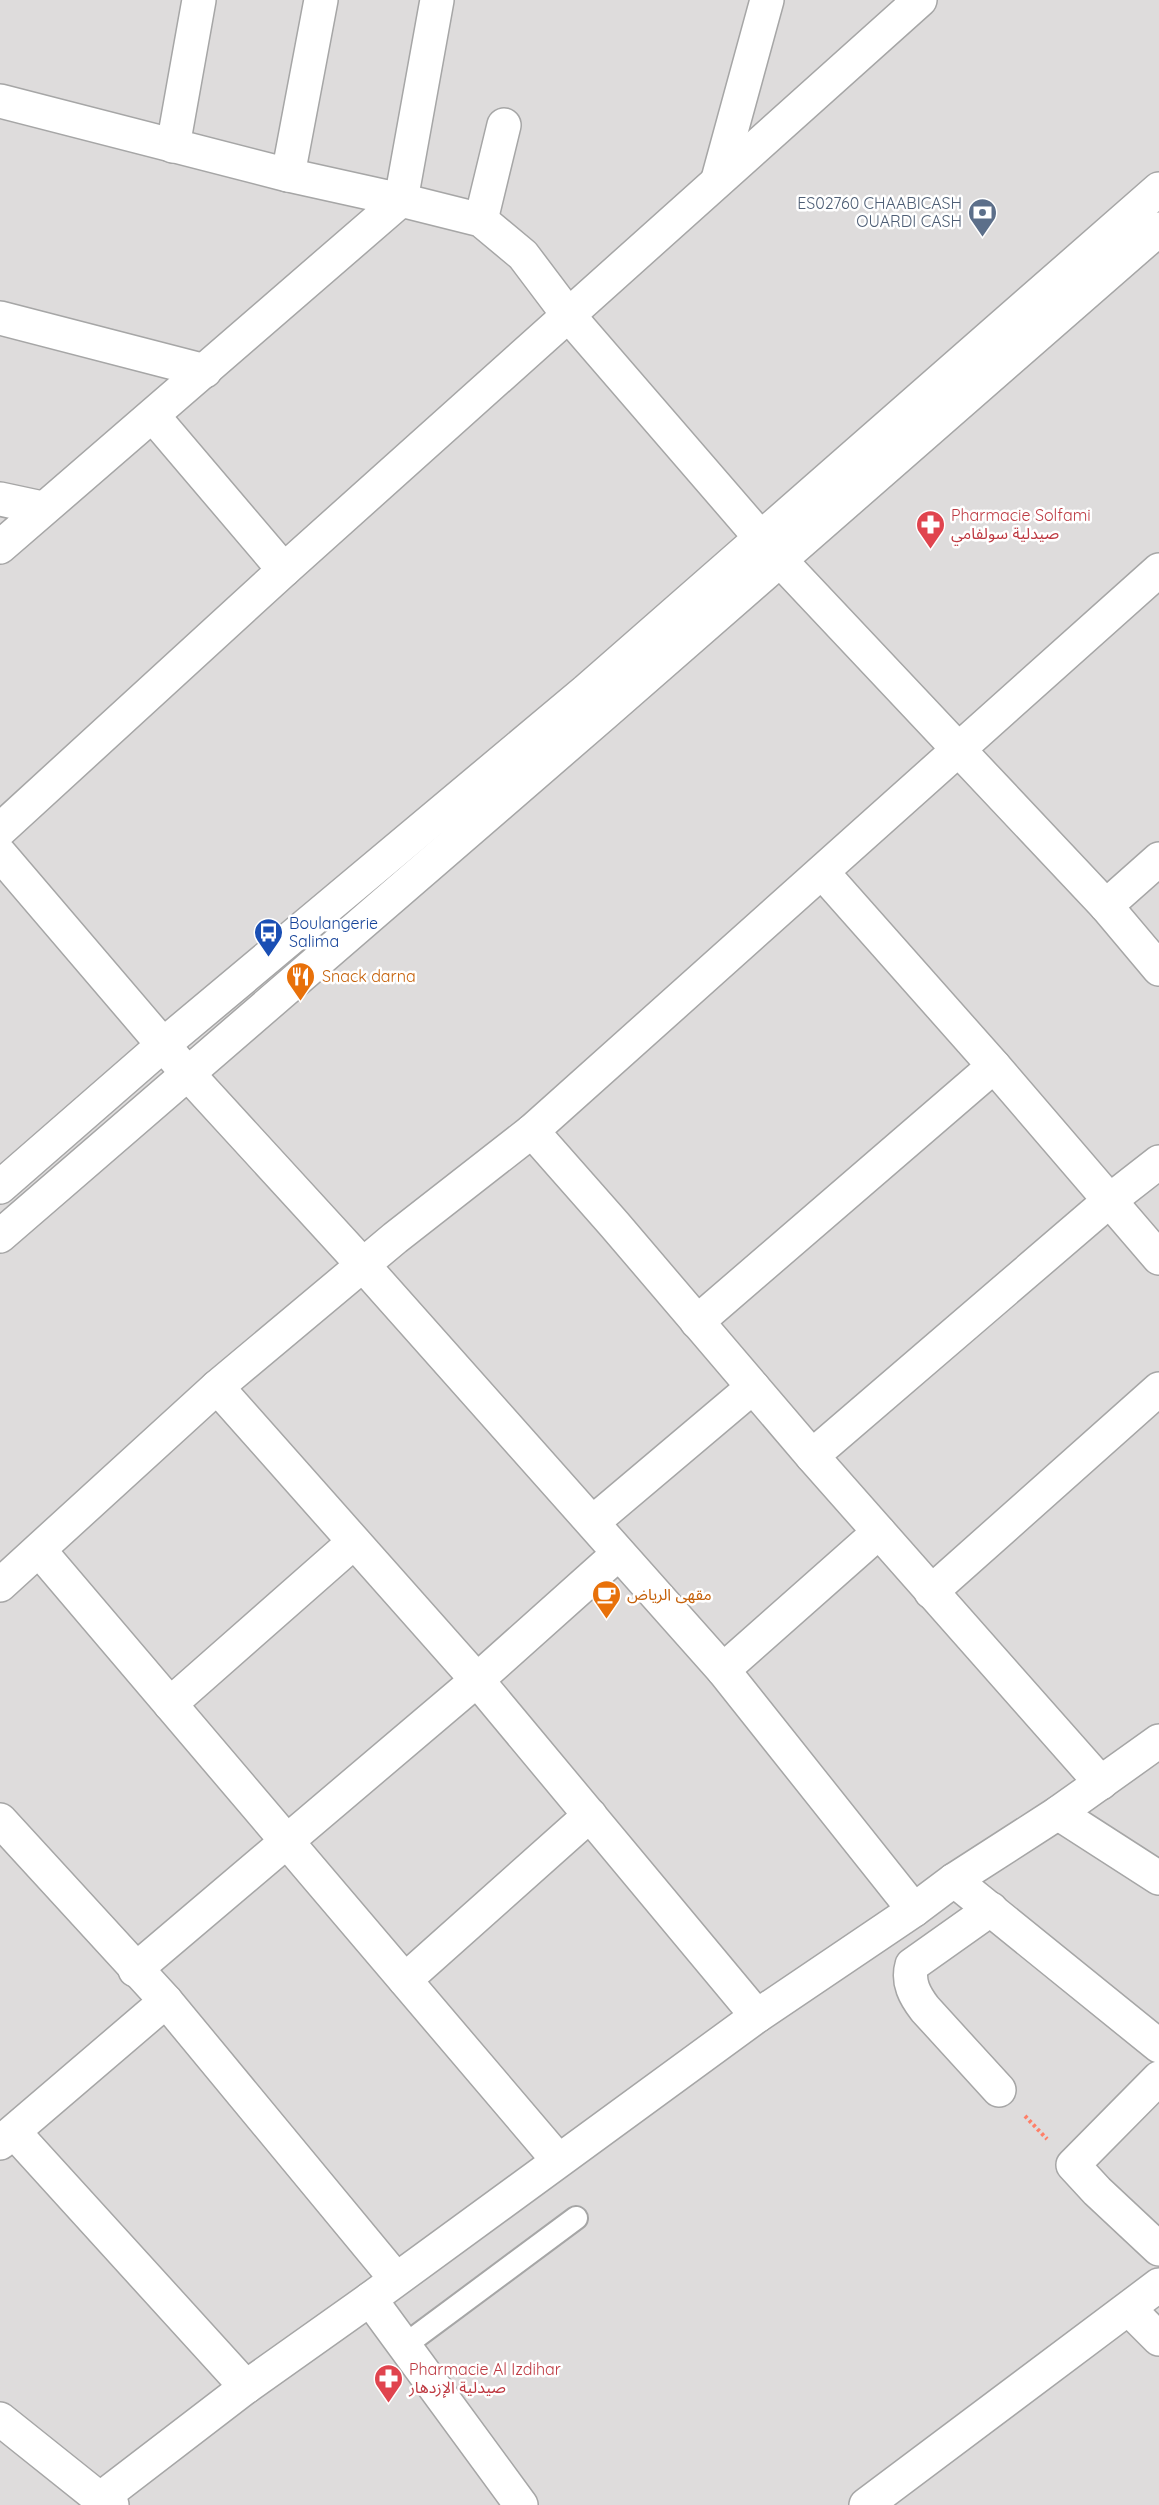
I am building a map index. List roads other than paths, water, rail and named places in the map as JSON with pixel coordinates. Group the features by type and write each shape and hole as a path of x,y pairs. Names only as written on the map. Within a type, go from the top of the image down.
{"street":[{"path":"173,146 199,0"},
{"path":"288,175 321,0"},
{"path":"0,547 42,508 153,416 401,200 437,0"},
{"path":"718,179 767,0"},
{"path":"0,830 284,570 920,0"},
{"path":"0,101 288,175 481,220 523,255 569,316 770,549 1106,906 1159,969"},
{"path":"481,220 504,125"},
{"path":"0,1236 605,713 770,549 1159,189"},
{"path":"0,1187 163,1045 586,691 770,549 1159,229"},
{"path":"0,318 205,371"},
{"path":"153,416 284,570"},
{"path":"0,499 42,508"},
{"path":"0,1585 217,1387 363,1264 532,1131 1159,570"},
{"path":"0,854 188,1074 363,1264 723,1670 914,1910"},
{"path":"1106,906 1159,859"},
{"path":"822,872 994,1066 1159,1258"},
{"path":"697,1322 994,1066"},
{"path":"532,1131 812,1456 1101,1783"},
{"path":"812,1456 1109,1201 1159,1162"},
{"path":"217,1387 477,1680 756,2016"},
{"path":"593,1522 753,1387"},
{"path":"931,1592 1159,1389"},
{"path":"723,1670 879,1532"},
{"path":"170,1704 354,1542"},
{"path":"39,1550 558,2160"},
{"path":"135,1970 285,1840 477,1680 618,1554"},
{"path":"0,2419 101,2503 246,2387 370,2300 756,2016 914,1910 954,1880 1058,1813 1159,1742"},
{"path":"1058,1813 1159,1878"},
{"path":"405,1980 590,1815"},
{"path":"0,1820 135,1970 166,2001 396,2279"},
{"path":"954,1880 1159,2046"},
{"path":"991,1909 912,1965 910,1973 916,1998 999,2090"},
{"path":"166,2001 7,2138 246,2387"},
{"path":"1159,2078 1073,2165 1097,2192 1159,2249"},
{"path":"866,2505 1159,2285"},
{"path":"370,2300 521,2505"},
{"path":"1129,2309 1159,2339"}],"lane":[{"path":"405,2345 576,2218"}],"place":[{"name":"ES02760 CHAABICASH OUARDI CASH","path":"983,238"},
{"name":"Pharmacie Solfami صيدلية سولفامي","path":"930,550"},
{"name":"Boulangerie Salima","path":"268,958"},
{"name":"Snack darna","path":"301,1002"},
{"name":"مقهى الرياض","path":"606,1620"},
{"name":"Pharmacie Al Izdihar صيدلية الإزدهار","path":"388,2404"}]}
